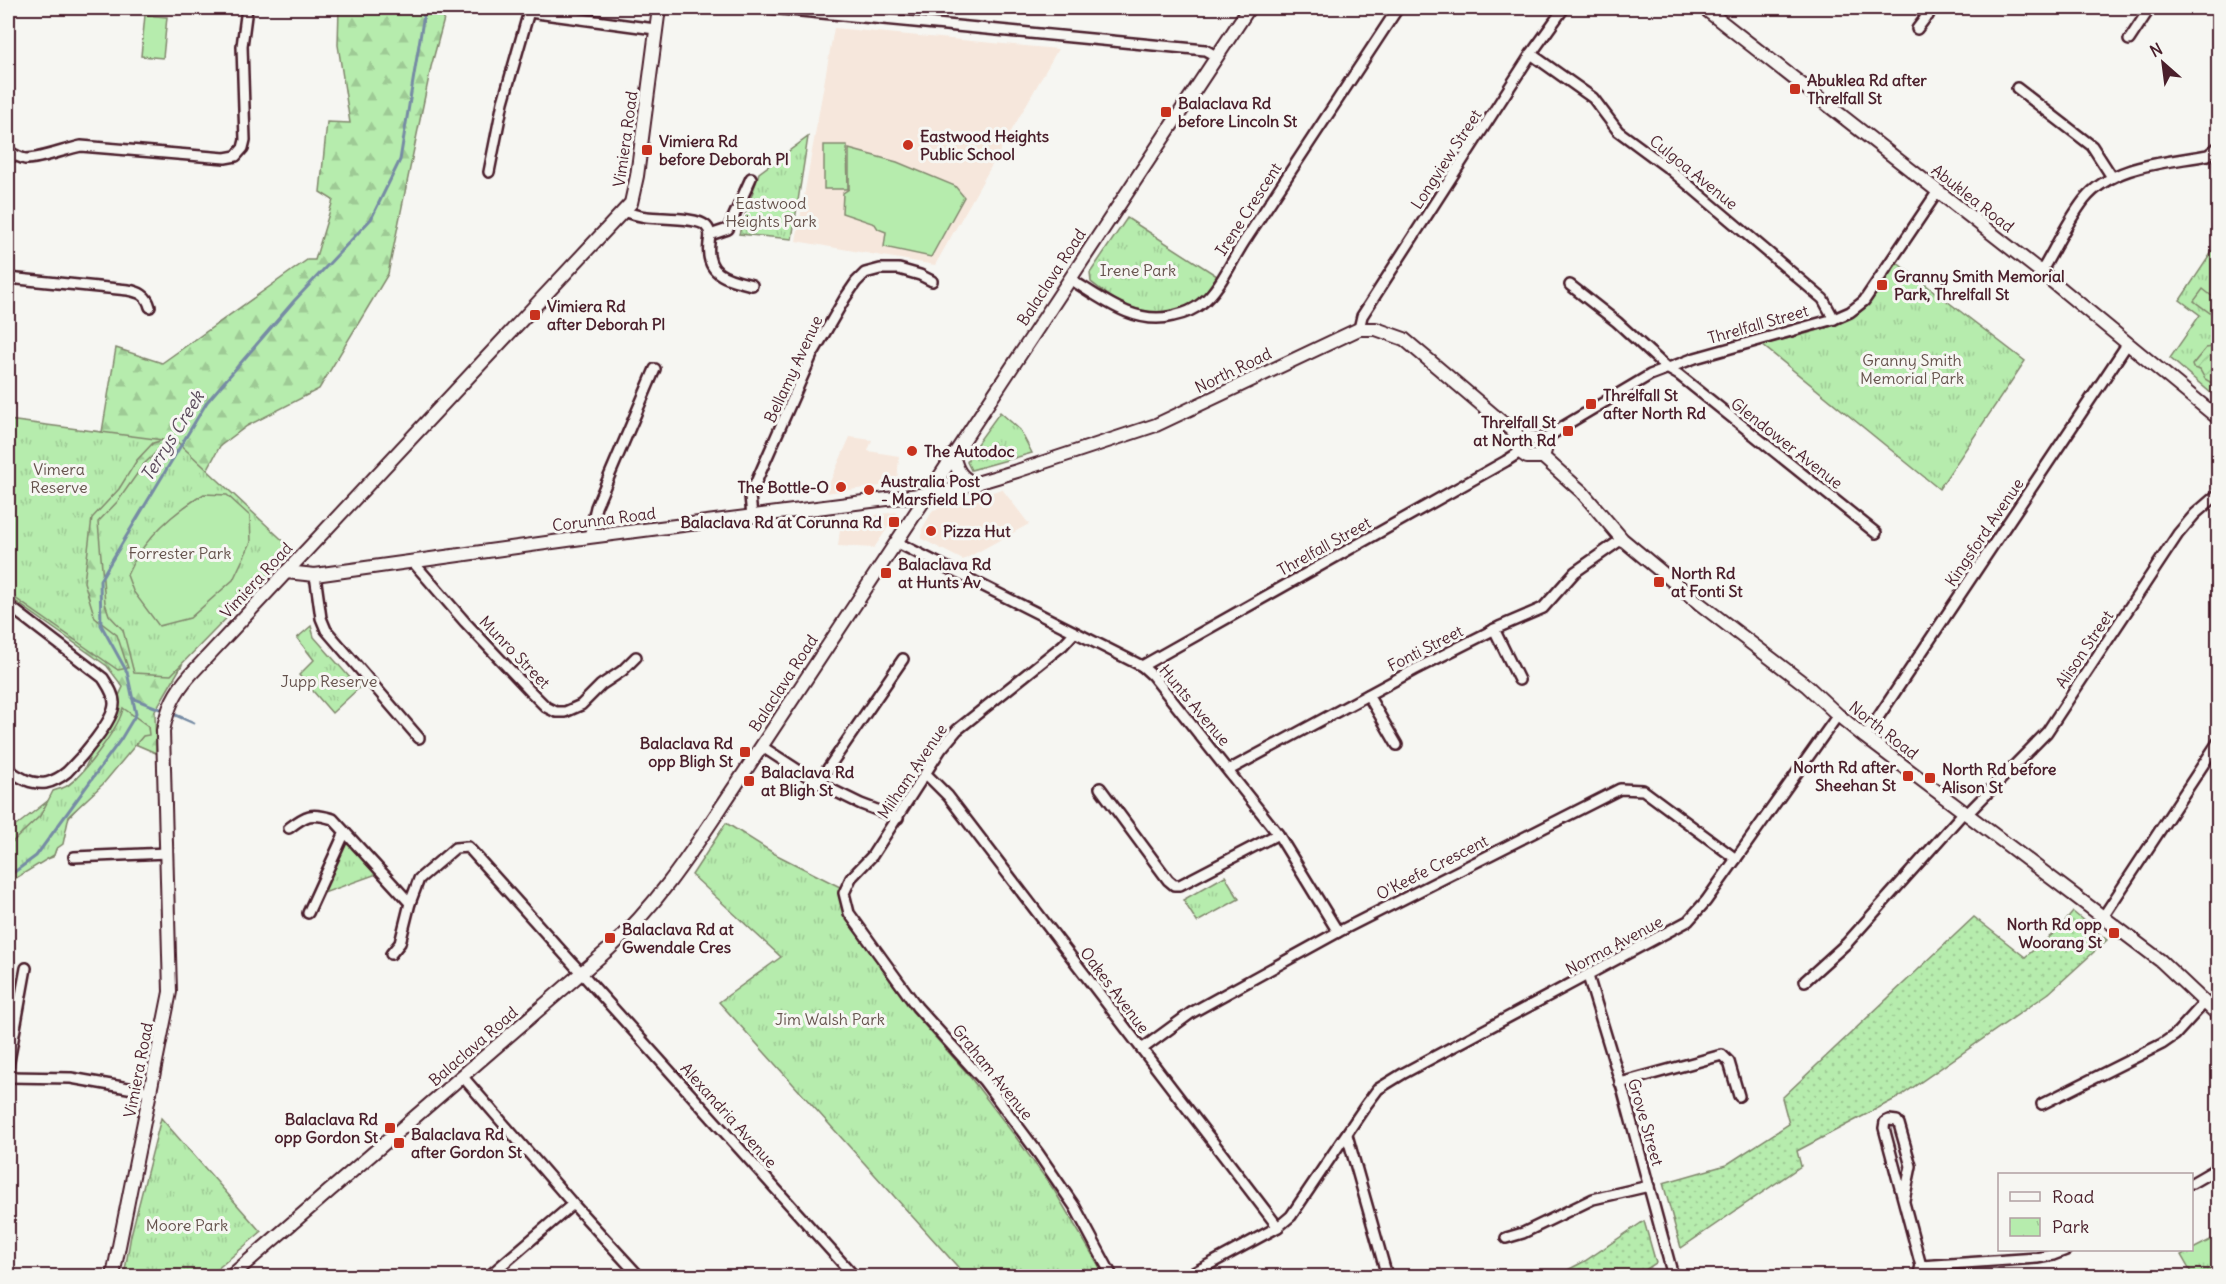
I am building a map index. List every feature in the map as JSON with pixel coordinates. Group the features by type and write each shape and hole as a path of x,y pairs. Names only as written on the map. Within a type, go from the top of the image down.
{"street":[{"path":"8,151 24,159 39,158 62,149 81,146 225,158 240,154 245,140 242,46 247,8"},
{"name":"Vimiera Road","path":"113,1276 170,992 163,731 170,705 177,689 625,212 634,197 659,8"},
{"path":"770,8 1205,50 1216,56"},
{"name":"Balaclava Road","path":"231,1276 582,973 633,927 666,888 1249,8"},
{"name":"Irene Crescent","path":"1070,279 1114,305 1138,316 1161,318 1174,316 1203,303 1214,291 1243,243 1398,8"},
{"name":"Longview Street","path":"1359,329 1362,316 1564,8"},
{"name":"Abuklea Road","path":"1704,8 2041,272 2218,418"},
{"path":"1917,29 1931,12 1918,8"},
{"path":"2129,40 2150,8"},
{"path":"489,172 503,102 529,10 655,29"},
{"name":"Culgoa Avenue","path":"1532,54 1593,98 1618,131 1672,171 1823,299 1834,319"},
{"path":"2017,88 2092,146 2112,177"},
{"path":"2041,272 2083,201 2097,187 2112,177 2132,170 2208,155 2218,147"},
{"path":"710,235 728,229 751,178"},
{"name":"Threlfall Street","path":"1544,440 1650,375 1666,368 1834,319 1850,312 1864,301 1938,191"},
{"path":"625,212 651,218 699,221 707,226 710,235 708,254 711,266 725,277 752,285"},
{"name":"Bellamy Avenue","path":"752,516 750,496 812,355 844,298 856,282 865,273 880,269 898,269 932,281"},
{"path":"8,278 138,292 145,296 150,307"},
{"name":"Glendower Avenue","path":"1569,285 1617,322 1666,368 1679,375 1876,533"},
{"path":"1359,329 1376,329 1404,339 1521,445 1527,457 1543,457 1546,447 1544,440 1528,437 1521,445"},
{"name":"North Road","path":"928,494 977,484 1156,425 1359,329"},
{"name":"Kingsford Avenue","path":"1865,737 2128,343"},
{"path":"589,537 596,507 655,369"},
{"name":"Threlfall Street","path":"1142,666 1506,461 1521,445"},
{"path":"953,455 959,474 966,480 977,484"},
{"name":"North Road","path":"1543,457 1582,492 1622,539 1700,604 1807,686 1865,737 2161,961 2213,1006"},
{"name":"Corunna Road","path":"286,572 315,575 928,494"},
{"name":"Alison Street","path":"1805,981 1847,943 1965,813 2047,732 2178,534 2194,514 2218,494"},
{"name":"Fonti Street","path":"1229,770 1494,629 1543,608 1575,572 1622,539"},
{"name":"Hunts Avenue","path":"896,542 1142,666 1152,675 1229,770 1278,834 1338,932"},
{"name":"Munro Street","path":"413,562 530,691 546,707 556,712 565,712 581,705 636,657"},
{"path":"315,575 321,618 326,630 419,738"},
{"path":"8,605 103,678 115,702 110,717 99,734 66,773 43,783 19,778 8,769"},
{"path":"1494,629 1519,680"},
{"name":"Milham Avenue","path":"844,893 851,878 872,856 941,750 957,730 1063,645 1074,633"},
{"path":"818,783 903,658"},
{"path":"1368,695 1397,745"},
{"name":"Norma Avenue","path":"1188,1276 1278,1227 1300,1204 1378,1089 1688,921 1706,901 1838,715"},
{"path":"2103,917 2218,742"},
{"path":"761,746 818,783 861,804 898,818"},
{"name":"Oakes Avenue","path":"926,774 948,796 1278,1227"},
{"path":"1100,788 1174,885 1180,885 1278,834"},
{"name":"O'Keefe Crescent","path":"1142,1049 1191,1013 1338,932 1620,789 1643,790 1736,859"},
{"path":"289,828 303,818 316,814 333,819 410,903 400,942 391,954"},
{"path":"308,913 345,832"},
{"name":"Alexandria Avenue","path":"410,903 419,879 455,848 468,847 854,1276"},
{"path":"74,857 166,853"},
{"name":"Graham Avenue","path":"844,893 849,913 917,1007 984,1081 1038,1153 1075,1207 1112,1276"},
{"path":"8,1067 26,968"},
{"name":"Grove Street","path":"1588,976 1673,1276"},
{"path":"2042,1104 2162,1044 2213,1006"},
{"path":"1620,1083 1722,1055 1729,1062 1739,1096"},
{"path":"8,1077 71,1078 151,1092"},
{"path":"463,1077 639,1276"},
{"path":"1904,1200 1911,1166 1899,1124 1893,1119 1885,1122 1884,1128 1922,1266 1918,1276"},
{"path":"1347,1135 1387,1276"},
{"path":"2193,1182 2218,1168"},
{"path":"1506,1238 1523,1233 1593,1199 1649,1186"},
{"path":"489,1276 573,1204"},
{"path":"1922,1266 2037,1258 2063,1251"}],"shaded area":[{"name":"Eastwood Heights Public School","path":"834,28 1058,49 935,265 796,241"},
{"path":"850,437 872,440 868,451 899,456 897,484 825,493"},
{"path":"1002,489 1029,524 963,560 922,539 922,529 933,510"},
{"path":"896,512 897,514 874,548 838,546 841,520"}],"green space":[{"path":"339,8 447,8 431,67 388,274 319,389 247,426 220,446 196,491 182,665 155,711 156,753 135,744 68,818 53,857 8,874 8,832 82,774 123,687 107,666 8,596 8,423 102,432 116,348 162,363 307,260 315,260 333,200 320,192 327,122 350,123 338,45"},
{"path":"145,15 167,17 163,58 141,56"},
{"name":"Eastwood Heights Park","path":"808,137 792,239 739,234 759,173"},
{"path":"824,145 847,145 848,189 824,189"},
{"path":"849,149 897,162 955,186 964,197 931,257 884,247 886,232 878,229 875,224 842,213 843,193 849,189"},
{"name":"Irene Park","path":"1127,218 1217,276 1203,295 1185,307 1154,312 1133,308 1119,302 1091,282 1090,273"},
{"path":"2218,243 2218,399 2170,358 2200,315 2180,300"},
{"name":"Granny Smith Memorial Park","path":"1896,262 2025,361 1939,489 1762,345 1830,327 1855,316 1873,298"},
{"path":"2203,289 2218,301 2218,319 2194,301"},
{"path":"2213,347 2218,352 2218,387 2205,379 2200,370 2193,368 2192,365 2206,348"},
{"path":"1000,412 1020,430 1032,453 971,470 967,462 971,452"},
{"name":"Vimera Reserve","path":"8,420 163,440 153,443 137,460 119,489 92,518 84,582 95,618 117,635 128,668 118,670 8,593"},
{"name":"Forrester Park","path":"172,437 293,550 171,675 134,673 123,630 109,615 105,603 98,522 118,501 144,464"},
{"path":"204,494 227,495 250,516 251,542 233,580 190,618 159,626 133,591 127,575 141,550 159,528"},
{"name":"Jupp Reserve","path":"311,626 314,637 359,688 332,713 299,675 314,660 297,638"},
{"path":"123,708 148,726 149,735 143,736 103,784 69,816 63,844 56,849 54,855 8,883 8,846 40,816 53,791 68,785 84,770 116,726"},
{"name":"Jim Walsh Park","path":"726,823 775,854 840,887 843,912 911,1010 967,1073 1054,1190 1105,1276 966,1276 719,1002 781,957 692,875"},
{"path":"346,842 377,874 321,894"},
{"path":"1225,876 1239,899 1197,922 1183,900"},
{"path":"2073,912 2107,940 2049,993 1899,1097 1797,1151 1801,1166 1681,1248 1663,1183 1726,1165 1789,1124 1782,1098 1974,917 2025,957 2059,929"},
{"name":"Moore Park","path":"161,1118 261,1232 209,1276 124,1276 131,1235"},
{"path":"1644,1221 1656,1263 1636,1276 1556,1276 1585,1261"},
{"path":"2218,1236 2218,1276 2193,1276 2181,1255 2193,1251 2193,1249"}],"waterway":[{"name":"Terrys Creek","path":"8,881 13,873 36,856 121,739 136,714 127,672 101,625 100,580 207,402 294,301 371,219 400,160 425,8"},
{"path":"132,698 165,711"},
{"path":"171,713 194,723"}],"place":[{"name":"Abuklea Rd after Threlfall St","path":"1795,89"},
{"name":"Balaclava Rd before Lincoln St","path":"1166,112"},
{"name":"Eastwood Heights Public School","path":"908,145"},
{"name":"Vimiera Rd before Deborah Pl","path":"647,150"},
{"name":"Granny Smith Memorial Park, Threlfall St","path":"1882,285"},
{"name":"Vimiera Rd after Deborah Pl","path":"535,315"},
{"name":"Threlfall St after North Rd","path":"1591,404"},
{"name":"Threlfall St at North Rd","path":"1568,431"},
{"name":"The Autodoc","path":"912,451"},
{"name":"The Bottle-O","path":"841,487"},
{"name":"Australia Post - Marsfield LPO","path":"869,490"},
{"name":"Balaclava Rd at Corunna Rd","path":"894,522"},
{"name":"Pizza Hut","path":"931,531"},
{"name":"Balaclava Rd at Hunts Av","path":"886,573"},
{"name":"North Rd at Fonti St","path":"1659,582"},
{"name":"Balaclava Rd opp Bligh St","path":"745,752"},
{"name":"North Rd after Sheehan St","path":"1908,776"},
{"name":"North Rd before Alison St","path":"1930,778"},
{"name":"Balaclava Rd at Bligh St","path":"749,781"},
{"name":"North Rd opp Woorang St","path":"2114,933"},
{"name":"Balaclava Rd at Gwendale Cres","path":"610,938"},
{"name":"Balaclava Rd opp Gordon St","path":"390,1128"},
{"name":"Balaclava Rd after Gordon St","path":"399,1143"}]}
